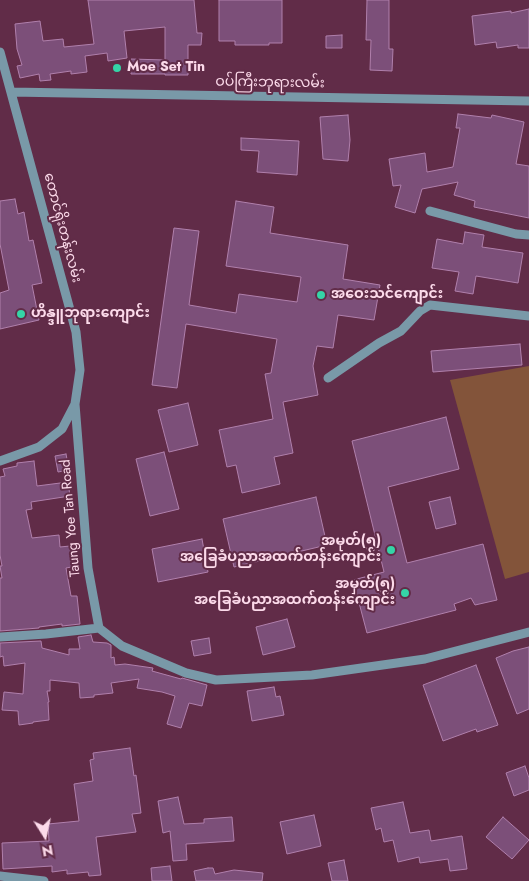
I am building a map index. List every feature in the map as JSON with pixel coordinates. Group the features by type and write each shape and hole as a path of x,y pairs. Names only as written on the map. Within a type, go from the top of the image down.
{"street":[{"name":"တောင်ရိုးတန်းလမ်း","path":"0,52 76,332 80,370 75,404 62,429 39,447 0,460"},
{"name":"ဝပ်ကြီးဘုရားလမ်း","path":"11,92 529,101"},
{"path":"430,211 529,236"},
{"path":"328,378 379,343 401,331 420,311 430,305 529,316"},
{"name":"Taung Yoe Tan Road","path":"75,404 88,568 98,628"},
{"path":"0,637 98,628 122,646 186,673 216,680 312,675 425,659 529,632"},
{"path":"0,876 44,881"}],"shaded area":[{"path":"529,366 529,572 505,579 450,380"}],"building":[{"path":"88,0 194,0 197,33 202,33 201,45 188,45 188,75 131,74 131,59 165,60 165,27 124,31 127,58 108,61 107,53 85,56 87,72 71,74 71,71 50,74 51,80 40,81 39,74 20,78 17,66 22,65 17,49 15,24 40,21 43,41 63,39 64,47 94,44"},
{"path":"219,0 282,0 282,43 235,45 235,41 219,41"},
{"path":"367,0 389,0 389,49 393,49 392,71 370,70 371,40 366,40"},
{"path":"529,9 529,48 518,48 518,45 497,48 496,42 475,45 472,16 511,11 511,13"},
{"path":"342,35 342,48 326,48 326,36"},
{"path":"458,114 491,118 492,115 524,122 516,164 529,166 529,218 474,207 475,201 454,195 458,182 422,189 415,213 395,207 401,185 393,186 389,159 425,153 427,172 453,167 460,128 456,128"},
{"path":"348,115 350,140 348,161 323,159 320,117"},
{"path":"241,138 299,141 297,175 257,172 259,151 241,150"},
{"path":"15,199 18,214 24,212 29,241 33,240 42,283 32,285 39,320 0,329 0,293 9,290 0,244 0,201"},
{"path":"236,201 274,207 270,233 348,245 343,279 380,285 374,320 338,315 333,348 317,346 313,366 318,395 283,402 293,453 274,457 280,484 242,493 236,465 227,467 219,430 273,419 265,374 271,373 277,339 186,324 177,388 152,385 174,228 199,231 189,305 236,313 239,294 297,302 301,277 226,266"},
{"path":"465,232 484,235 482,247 523,253 518,283 476,276 473,294 455,291 459,272 432,268 437,239 463,244"},
{"path":"520,344 522,365 433,372 431,351"},
{"path":"188,403 198,445 169,452 158,410"},
{"path":"446,417 459,469 388,487 407,563 483,544 497,600 475,605 471,598 454,604 456,610 367,633 353,580 384,572 352,441"},
{"path":"164,452 179,509 150,516 136,459"},
{"path":"66,454 69,470 58,472 55,456"},
{"path":"34,461 37,486 68,482 70,496 31,502 32,509 26,510 32,538 59,535 60,547 70,546 72,555 75,555 77,566 66,568 71,596 77,596 80,624 62,626 62,624 0,631 0,578 2,578 0,566 2,566 0,555 0,477 5,476 3,469 17,466 17,463"},
{"path":"316,497 327,545 234,567 223,519"},
{"path":"450,497 456,524 436,529 429,502"},
{"path":"202,539 208,572 158,582 152,549"},
{"path":"287,619 295,647 263,655 256,627"},
{"path":"91,635 93,642 111,645 111,658 114,657 115,665 125,664 153,668 152,671 207,685 202,706 189,703 181,728 167,724 175,696 137,688 139,679 111,683 113,693 80,698 79,683 50,680 50,691 47,691 49,720 19,725 18,711 2,710 4,692 23,694 25,663 4,666 3,656 0,657 0,643 41,641 42,648 69,655 69,649 80,649 78,637"},
{"path":"209,638 211,653 194,656 191,641"},
{"path":"529,647 529,709 517,714 496,658"},
{"path":"476,665 498,725 477,732 476,729 443,741 423,685"},
{"path":"274,687 276,697 280,696 284,715 252,721 247,691"},
{"path":"130,748 141,813 132,814 136,832 96,837 101,875 89,876 88,872 67,874 67,870 52,872 52,866 3,869 2,843 49,841 48,824 79,821 74,784 93,781 90,760 94,759 93,753"},
{"path":"525,766 529,778 529,790 514,796 506,773"},
{"path":"178,797 184,824 204,823 204,819 232,817 234,841 186,844 187,860 173,861 170,831 163,833 158,801"},
{"path":"403,802 410,833 429,830 431,841 462,836 467,869 450,871 448,859 420,863 419,857 398,862 393,840 384,842 381,828 376,830 371,808"},
{"path":"314,815 321,846 287,854 280,822"},
{"path":"503,817 529,840 512,859 486,837"},
{"path":"344,860 348,881 332,881 328,863"},
{"path":"170,866 172,881 152,881 151,868"},
{"path":"213,868 215,874 234,870 263,873 262,881 196,881 194,871"}],"place":[{"name":"Moe Set Tin","path":"117,68"},
{"name":"အဝေးသင်ကျောင်း","path":"321,295"},
{"name":"ဟိန္ဒူဘုရားကျောင်း","path":"21,314"},
{"name":"အမုတ်(၅) အခြေခံပညာအထက်တန်းကျောင်း","path":"391,550"},
{"name":"အမှတ်(၅) အခြေခံပညာအထက်တန်းကျောင်း","path":"405,593"}]}
